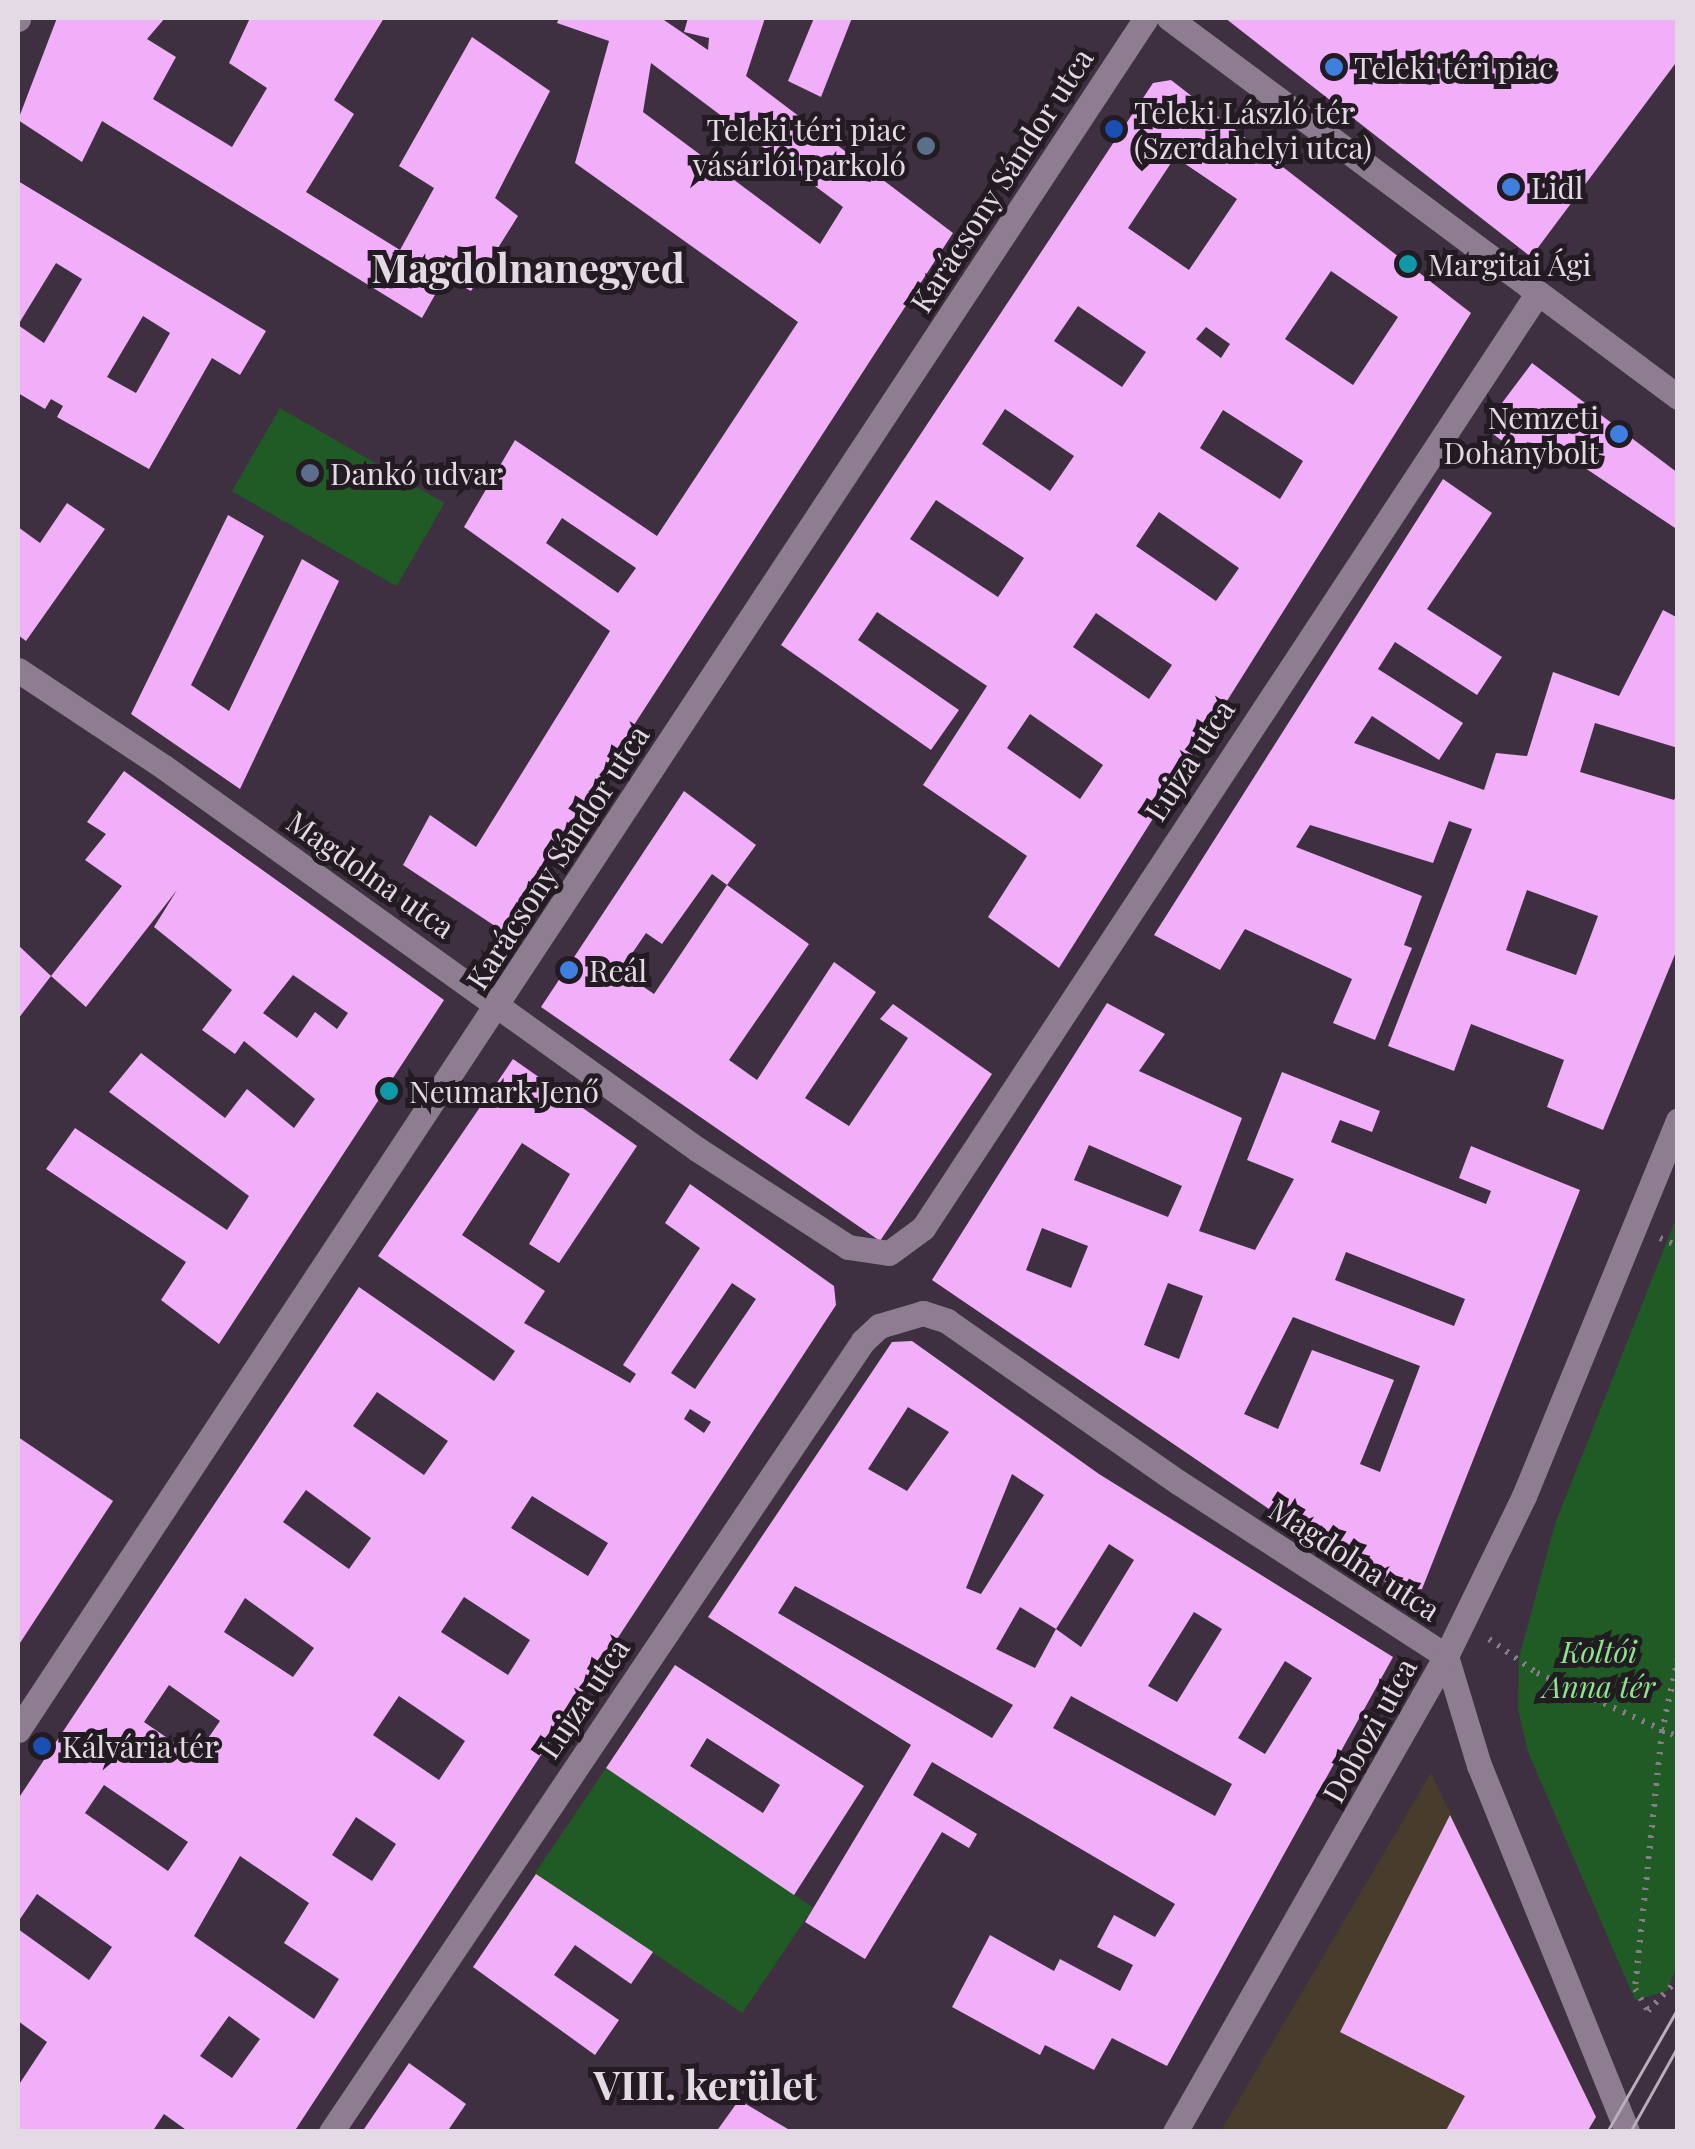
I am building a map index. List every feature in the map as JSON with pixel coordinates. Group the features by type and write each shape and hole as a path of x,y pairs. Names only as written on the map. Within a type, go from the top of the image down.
{"street":[{"name":"Karácsony Sándor utca","path":"18,1730 1146,18"},
{"path":"1169,18 1678,397"},
{"name":"Lujza utca","path":"889,1253 923,1228 1538,294"},
{"name":"Magdolna utca","path":"18,670 499,1005 697,1150 848,1246 889,1253"},
{"name":"Dobozi utca","path":"1175,2132 1446,1656 1524,1496 1678,1120"},
{"name":"Magdolna utca","path":"902,1316 947,1320 1178,1482 1446,1656 1479,1765 1627,2132"},
{"name":"Lujza utca","path":"331,2132 863,1341 902,1316"}],"path":[{"path":"1463,1621 1536,1672 1678,1737"},
{"path":"1678,1658 1662,1731 1635,1988 1648,2011 1678,1979"}],"shaded area":[{"path":"1431,1773 1596,2117 1587,2132 1220,2132"}],"green space":[{"path":"280,408 445,503 397,586 232,491"},
{"name":"Koltói Anna tér","path":"1677,1216 1677,1966 1667,1991 1635,2000 1528,1752 1518,1709 1519,1658 1555,1524"},
{"path":"606,1768 813,1908 742,2013 535,1873"}],"building":[{"path":"57,18 165,18 147,39 176,57 153,99 232,147 267,88 229,63 250,18 384,18 334,100 354,114 306,192 400,250 434,188 399,166 472,37 550,91 495,198 518,216 471,291 445,277 422,318 102,121 82,162 18,120"},
{"path":"559,18 661,18 708,50 709,38 684,32 688,18 765,18 746,76 953,233 501,930 403,865 430,815 476,847 610,631 464,527 515,440 657,536 798,322 575,163 609,41 557,23","holes":["651,63 843,207 820,244 643,112","562,518 636,568 618,593 546,543"]},
{"path":"814,18 852,18 821,97 788,81"},
{"name":"Lidl","path":"1225,18 1678,18 1678,60 1531,257"},
{"path":"1171,80 1471,313 1059,968 988,917 1027,856 923,785 987,686 877,612 858,640 959,710 931,750 781,645 1153,83","holes":["1175,157 1237,199 1189,270 1128,228","1331,271 1398,317 1353,385 1285,339","1078,306 1146,352 1122,387 1054,341","1206,327 1230,344 1221,358 1196,339","1005,409 1074,456 1050,491 982,444","1223,410 1303,461 1280,499 1200,448","936,500 1024,558 998,597 910,539","1159,512 1239,568 1216,601 1136,546","1096,613 1172,665 1149,699 1073,647","1030,714 1103,765 1080,799 1007,748"]},
{"path":"18,181 266,331 240,375 212,358 149,469 57,417 63,406 51,399 45,409 18,393","holes":["56,263 82,279 44,343 18,325","143,316 170,333 136,393 107,377"]},
{"path":"1532,363 1678,473 1678,530 1549,444 1531,463 1484,427"},
{"path":"1443,479 1492,513 1427,609 1502,657 1477,695 1395,642 1378,669 1463,723 1439,760 1372,716 1354,743 1484,790 1496,753 1527,756 1553,672 1619,696 1663,610 1678,618 1678,748 1595,723 1580,772 1674,800 1678,791 1678,947 1603,1130 1547,1107 1564,1060 1471,1024 1454,1071 1388,1046 1472,829 1449,821 1433,863 1310,825 1296,847 1422,896 1404,945 1412,948 1375,1040 1333,1023 1352,979 1245,929 1220,970 1154,935","holes":["1527,890 1598,916 1576,975 1506,950"]},
{"path":"67,503 105,529 26,641 18,635 18,527 40,543"},
{"path":"228,515 264,536 191,685 229,711 302,559 339,581 240,789 131,714"},
{"path":"124,771 444,1000 219,1344 161,1300 186,1262 46,1169 75,1128 227,1230 249,1196 109,1092 141,1053 225,1118 247,1089 294,1128 315,1099 244,1041 235,1054 202,1030 232,990 154,927 177,890 86,1007 51,976 122,886 85,860 106,834 87,822","holes":["293,975 348,1013 337,1029 315,1012 297,1038 263,1013"]},
{"path":"684,791 756,845 727,885 809,944 729,1060 757,1080 834,962 876,992 805,1098 849,1126 908,1038 880,1019 893,1004 992,1074 880,1241 541,1007","holes":["712,874 727,885 654,994 620,971 646,933 662,944"]},
{"path":"18,945 51,976 18,1019"},
{"path":"1107,1003 1165,1034 1139,1071 1242,1118 1199,1231 1255,1250 1294,1179 1247,1160 1282,1072 1380,1111 1372,1132 1340,1120 1331,1142 1486,1204 1491,1191 1459,1178 1471,1146 1580,1190 1422,1589 1400,1591 1278,1515 932,1280","holes":["1089,1145 1182,1186 1168,1217 1074,1180","1042,1228 1088,1246 1071,1288 1026,1270","1346,1252 1465,1299 1454,1326 1335,1280","1168,1283 1203,1296 1179,1359 1144,1345","1293,1317 1420,1366 1380,1472 1360,1464 1394,1380 1312,1350 1278,1429 1244,1414"]},
{"path":"513,1059 637,1146 559,1263 529,1244 570,1174 522,1143 462,1235 545,1291 524,1323 630,1383 636,1374 623,1365 700,1248 665,1223 690,1184 834,1286 836,1305 294,2132 189,2132 164,2114 152,2132 18,2132 18,2086 47,2042 18,2021 18,1929 89,1980 112,1947 37,1894 18,1922 18,1799 359,1287 494,1381 515,1351 378,1256","holes":["732,1283 756,1299 695,1389 671,1373","377,1392 448,1441 424,1475 353,1426","690,1409 711,1422 704,1433 684,1419","306,1490 371,1538 349,1569 283,1522","532,1496 608,1543 588,1576 511,1528","464,1597 530,1640 508,1675 441,1632","245,1598 314,1648 293,1677 224,1632","169,1685 220,1721 195,1757 144,1722","399,1696 465,1741 439,1780 373,1735","104,1785 188,1842 168,1871 85,1813","356,1817 396,1844 372,1881 332,1855","240,1856 309,1903 284,1943 339,1979 314,2019 194,1936","229,2016 260,2039 232,2078 200,2056"]},
{"path":"912,1341 1099,1474 1393,1657 1167,2066 1112,2038 1094,2070 1045,2045 1040,2055 952,2007 990,1935 1054,1971 1060,1959 1120,1991 1133,1965 1097,1947 1114,1915 1155,1937 1175,1904 932,1762 913,1795 977,1834 969,1848 942,1832 865,1959 805,1922 911,1745 708,1617 892,1342","holes":["908,1407 949,1432 907,1491 868,1469","1012,1474 1044,1495 981,1594 966,1588","1109,1544 1134,1560 1081,1647 1056,1629","795,1586 1013,1705 992,1738 778,1613","1020,1607 1056,1629 1035,1668 996,1649","1194,1612 1222,1629 1177,1702 1148,1686","1285,1661 1312,1678 1265,1754 1238,1738","1071,1696 1232,1784 1215,1816 1053,1728"]},
{"path":"18,1437 113,1501 18,1646"},
{"path":"675,1665 864,1786 794,1895 606,1768","holes":["707,1738 780,1785 763,1813 690,1766"]},
{"path":"1450,1815 1596,2117 1587,2132 1445,2132 1465,2096 1340,2032"},
{"path":"536,1874 653,1952 631,1984 575,1945 554,1975 619,2020 595,2055 473,1967"},
{"path":"409,2063 466,2104 447,2132 362,2132"},
{"path":"739,2100 793,2132 716,2132"}],"tram line":[{"path":"1607,2132 1678,2008"},
{"path":"1630,2132 1678,2046"}],"place":[{"name":"Teleki téri piac","path":"1334,67"},
{"name":"Teleki László tér (Szerdahelyi utca)","path":"1114,129"},
{"name":"Teleki téri piac vásárlói parkoló","path":"926,146"},
{"name":"Lidl","path":"1511,187"},
{"name":"Margitai Ági","path":"1408,264"},
{"name":"Nemzeti Dohánybolt","path":"1619,434"},
{"name":"Dankó udvar","path":"310,473"},
{"name":"Reál","path":"569,970"},
{"name":"Neumark Jenő","path":"389,1091"},
{"name":"Kálvária tér","path":"42,1746"}],"district":[{"name":"Magdolnanegyed","path":"528,267"},
{"name":"VIII. kerület","path":"705,2084"}]}
